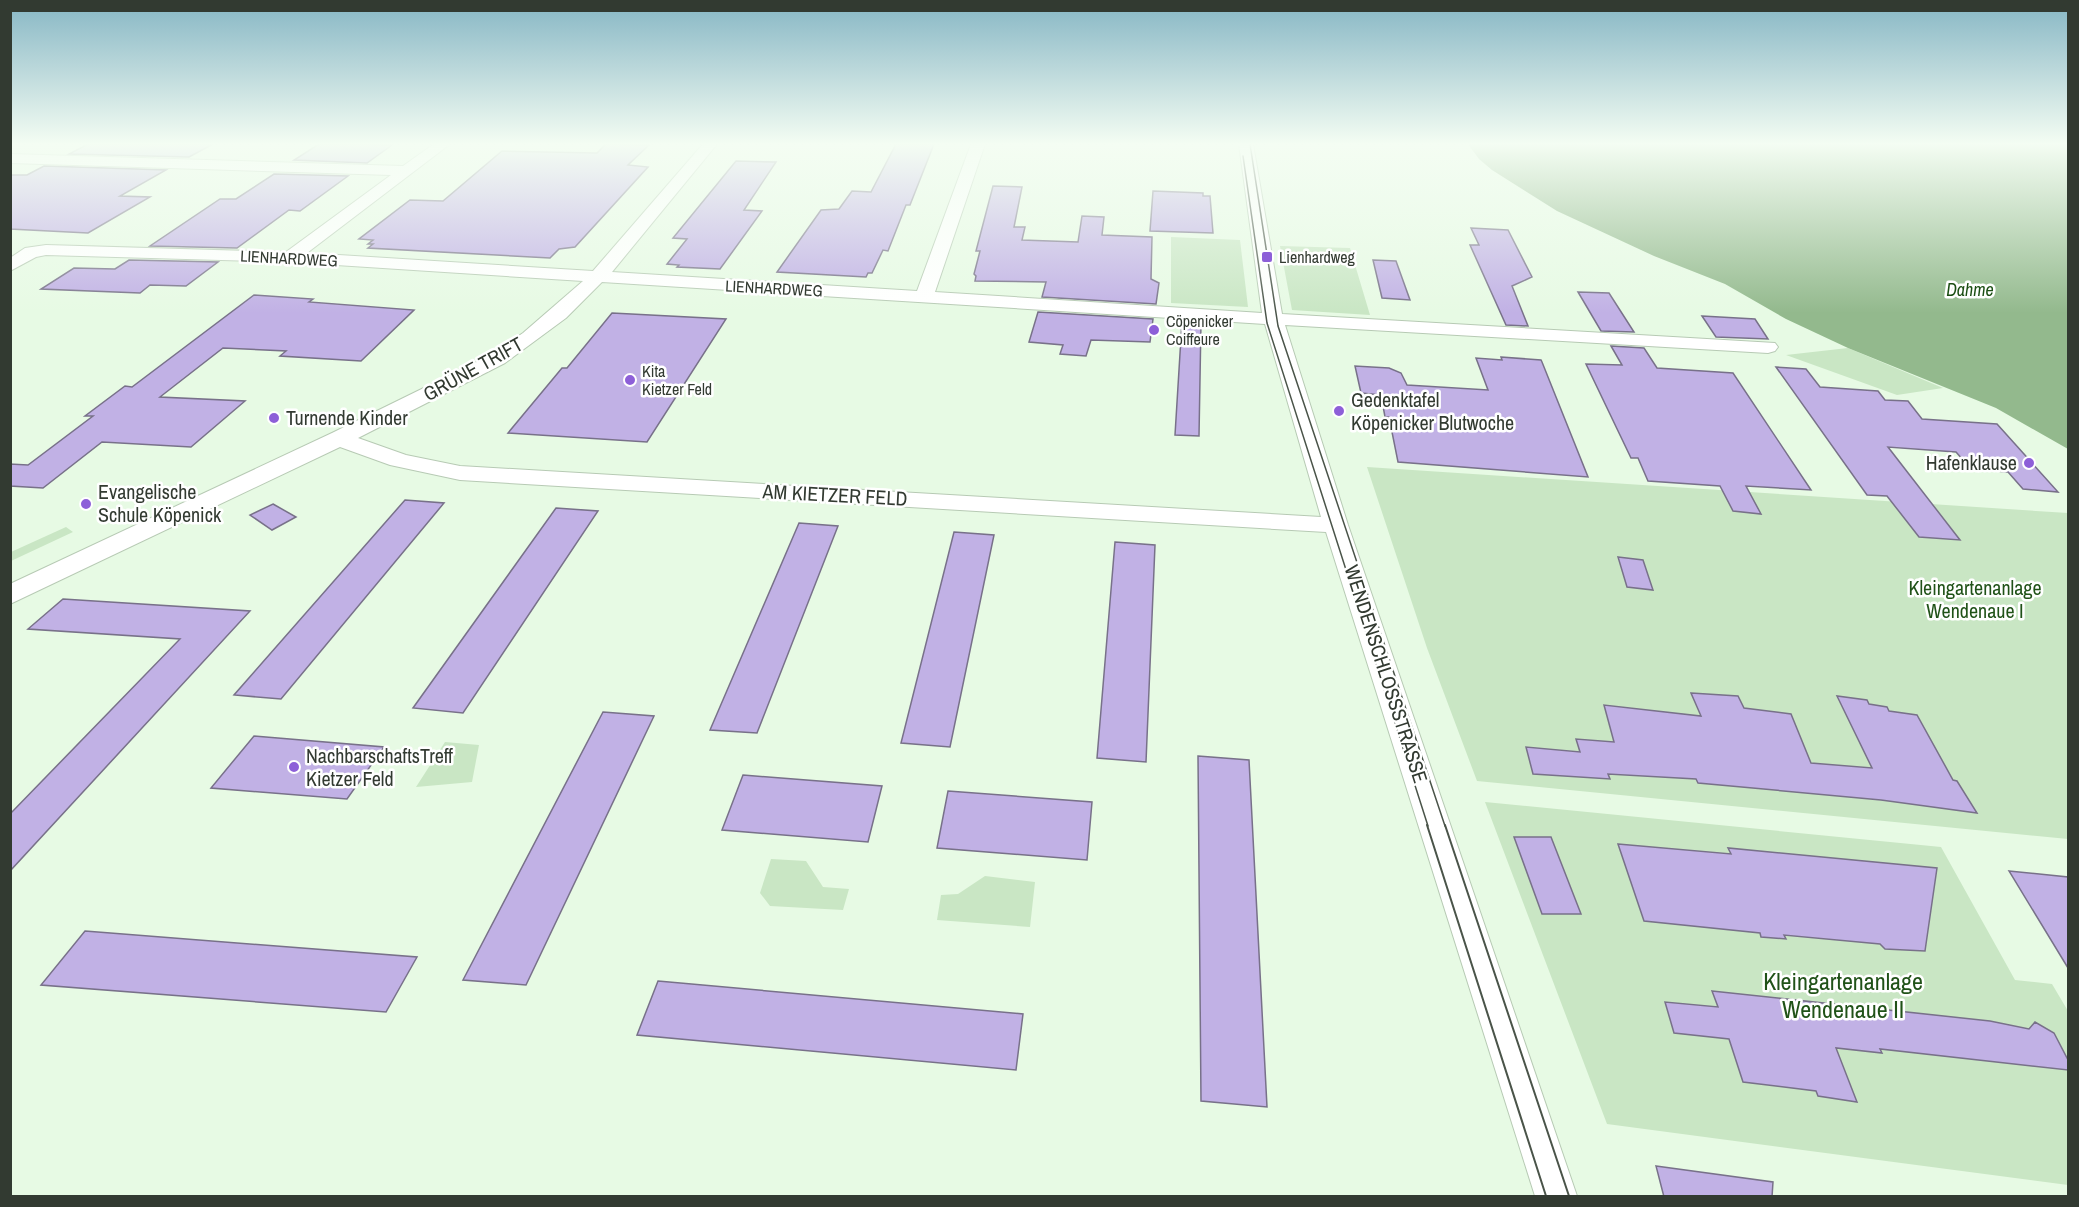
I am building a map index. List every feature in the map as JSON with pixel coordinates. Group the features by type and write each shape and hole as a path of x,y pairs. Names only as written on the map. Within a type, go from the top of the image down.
{"street":[{"path":"290,257 366,200"},
{"name":"GRÜNE TRIFT","path":"10,594 340,438 518,347 558,317 597,278 663,200"},
{"path":"924,298 958,200"},
{"name":"WENDENSCHLOSSSTRASSE","path":"1255,200 1273,319 1336,525 1557,1197"},
{"name":"LIENHARDWEG","path":"10,266 31,252 61,250 290,257 924,298 1768,347"},
{"name":"AM KIETZER FELD","path":"340,438 363,450 416,465 460,473 1336,525"}],"green space":[{"path":"1171,237 1240,240 1248,307 1171,303"},
{"path":"1280,246 1350,248 1370,315 1292,310"},
{"path":"1848,348 1943,388 1897,395 1786,355"},
{"name":"Kleingartenanlage Wendenaue I","path":"1367,467 2068,513 2068,839 1477,781 1427,648"},
{"path":"66,527 73,532 11,561 11,552"},
{"path":"445,742 479,745 472,782 416,787"},
{"name":"Kleingartenanlage Wendenaue II","path":"1485,802 1941,847 2015,980 2052,984 2068,1011 2068,1185 1607,1124"},
{"path":"771,859 806,861 823,887 849,889 843,910 770,906 760,893"},
{"path":"985,876 1035,882 1030,927 937,920 941,895 958,894"}],"water":[{"name":"Dahme","path":"1540,200 2068,200 2068,449 1996,408 1848,348 1786,319 1725,284 1654,256 1557,211"}],"building":[{"path":"10,200 144,200 88,233 10,229"},
{"path":"218,200 315,200 300,211 289,210 237,248 150,246"},
{"path":"410,200 618,200 575,247 559,249 550,258 368,248 373,244 368,244 373,240 359,239"},
{"path":"704,200 750,200 744,210 762,211 720,269 677,267 679,265 667,264 687,239 673,238"},
{"path":"845,200 912,200 910,205 906,205 888,251 883,250 872,273 868,273 866,277 777,272 821,210 839,209"},
{"path":"989,200 1019,200 1014,227 1025,227 1022,240 1078,242 1082,216 1104,217 1102,235 1152,237 1151,279 1159,283 1156,304 1042,297 1046,282 975,281 974,274 980,251 976,251"},
{"path":"1152,200 1210,200 1213,233 1150,231"},
{"path":"1471,228 1508,230 1532,277 1512,286 1528,326 1506,325 1470,245 1479,245"},
{"path":"129,260 218,262 186,286 150,285 140,293 41,289 74,268 115,269"},
{"path":"1373,260 1396,261 1410,300 1382,298"},
{"path":"1578,292 1609,293 1634,332 1601,331"},
{"path":"254,295 313,299 309,302 414,310 361,361 280,356 286,351 223,348 160,397 245,401 191,447 102,442 43,488 10,486 10,464 28,465 93,416 85,416 125,386 132,387"},
{"path":"1038,312 1153,319 1150,342 1091,340 1086,356 1060,354 1063,345 1029,342"},
{"path":"612,313 726,319 647,442 508,433 562,368 567,368"},
{"path":"1702,316 1755,319 1768,339 1716,337"},
{"path":"1182,321 1201,322 1199,436 1175,435"},
{"path":"1611,346 1644,348 1657,368 1733,373 1811,490 1746,486 1761,514 1733,511 1720,486 1648,481 1638,458 1631,458 1586,364 1622,365"},
{"path":"1501,357 1541,360 1588,477 1398,462 1389,417 1385,417 1381,395 1361,393 1355,366 1389,368 1401,373 1407,385 1488,390 1476,358 1502,360"},
{"path":"1776,367 1806,369 1820,387 1878,391 1885,400 1908,401 1922,419 1997,424 2058,492 2023,489 2008,472 1971,469 1956,452 1888,447 1960,540 1919,537 1887,496 1867,495"},
{"path":"405,500 444,503 281,699 234,695"},
{"path":"273,504 296,517 272,530 250,515"},
{"path":"556,508 598,511 463,713 413,708"},
{"path":"799,523 838,526 757,733 710,730"},
{"path":"954,532 994,535 950,747 901,743"},
{"path":"1115,542 1155,545 1146,762 1097,758"},
{"path":"1618,557 1643,560 1653,590 1627,587"},
{"path":"63,599 250,611 10,871 10,814 180,639 28,629"},
{"path":"1691,693 1738,696 1744,708 1791,714 1811,763 1872,768 1837,696 1867,700 1869,704 1887,707 1889,711 1917,715 1953,780 1957,781 1977,813 1881,800 1698,783 1696,779 1608,774 1610,779 1533,774 1526,747 1580,752 1576,739 1614,742 1604,705 1701,716"},
{"path":"603,712 654,716 526,985 463,980"},
{"path":"254,736 384,747 347,799 211,788"},
{"path":"1198,756 1249,760 1267,1107 1201,1101"},
{"path":"743,775 882,786 868,842 722,830"},
{"path":"948,791 1092,802 1087,860 937,848"},
{"path":"1514,837 1551,837 1581,914 1542,914"},
{"path":"1618,844 1731,854 1728,848 1937,868 1925,951 1885,949 1880,944 1784,935 1786,939 1761,937 1760,933 1644,921"},
{"path":"2009,871 2068,877 2068,968"},
{"path":"85,931 417,957 386,1012 41,985"},
{"path":"658,981 1023,1014 1016,1070 637,1035"},
{"path":"1712,991 1990,1021 2029,1029 2035,1022 2054,1033 2068,1060 2068,1070 1880,1049 1882,1053 1836,1048 1857,1102 1818,1096 1816,1091 1743,1082 1729,1039 1674,1033 1665,1002 1718,1007"},
{"path":"1656,1166 1773,1182 1772,1197 1664,1197"}],"tram line":[{"path":"1249,200 1267,323 1428,826"},
{"path":"1259,200 1278,326 1445,826"},
{"path":"1427,825 1546,1196"},
{"path":"1445,825 1569,1196"}],"place":[{"name":"Lienhardweg","path":"1267,257"},
{"name":"Cöpenicker Coiffeure","path":"1154,330"},
{"name":"Kita Kietzer Feld","path":"630,380"},
{"name":"Gedenktafel Köpenicker Blutwoche","path":"1339,411"},
{"name":"Turnende Kinder","path":"274,418"},
{"name":"Hafenklause","path":"2029,463"},
{"name":"Evangelische Schule Köpenick","path":"86,504"},
{"name":"NachbarschaftsTreff Kietzer Feld","path":"294,767"}]}
